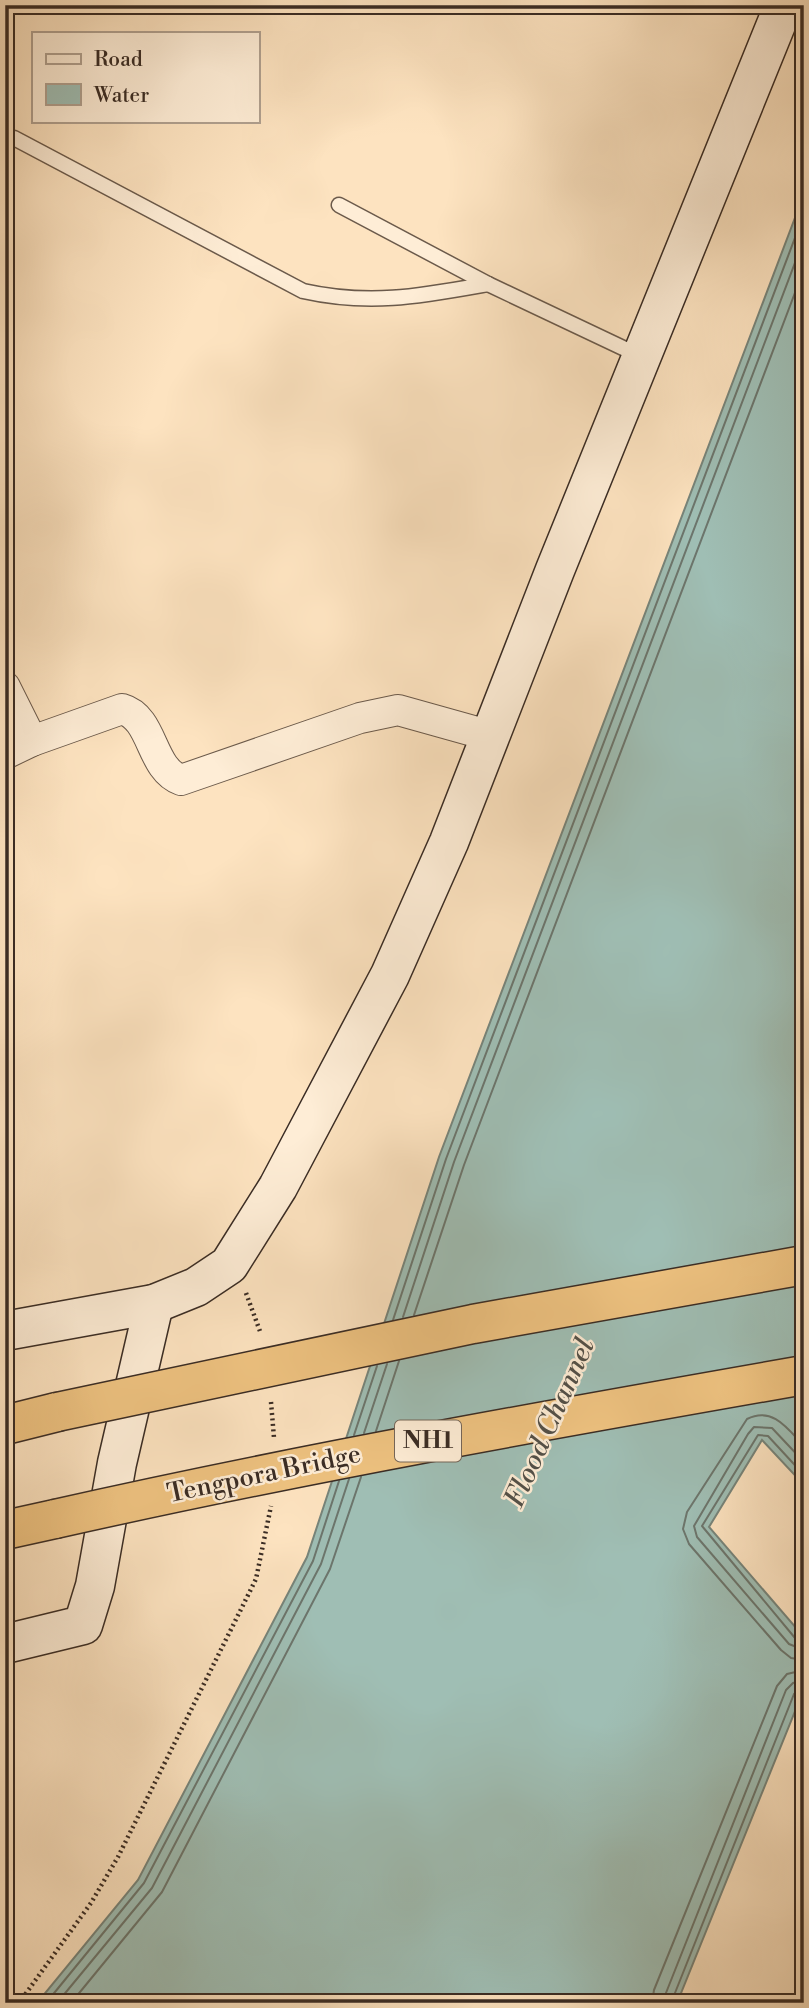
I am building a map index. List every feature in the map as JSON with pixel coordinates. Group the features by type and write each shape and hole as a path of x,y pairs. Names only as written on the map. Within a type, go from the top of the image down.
{"highway":[{"path":"5,1425 472,1324 804,1265"},
{"name":"Tengpora Bridge","path":"5,1530 227,1480 471,1433 804,1375"}],"main road":[{"path":"5,1331 154,1304 196,1287 229,1265 330,1094 384,987 449,842 641,356 785,5"},
{"path":"5,1644 83,1625 95,1586 117,1463 154,1304"}],"street":[{"path":"5,687 32,741"},
{"path":"5,754 32,741 122,709 131,712 139,721 165,770 181,780 360,718 398,710 491,736"}],"lane":[{"path":"14,138 303,291 336,298 393,300 488,284"},
{"path":"339,205 488,284 641,356"}],"path":[{"path":"229,1265 243,1285 262,1339"},
{"path":"269,1389 274,1439"},
{"path":"19,2003 90,1903 118,1857 256,1579 271,1519 272,1492"}],"water":[{"name":"Flood Channel","path":"804,194 804,1485 762,1440 709,1527 804,1637 804,1689 677,2003 37,2003 138,1880 307,1557 439,1157"}]}
